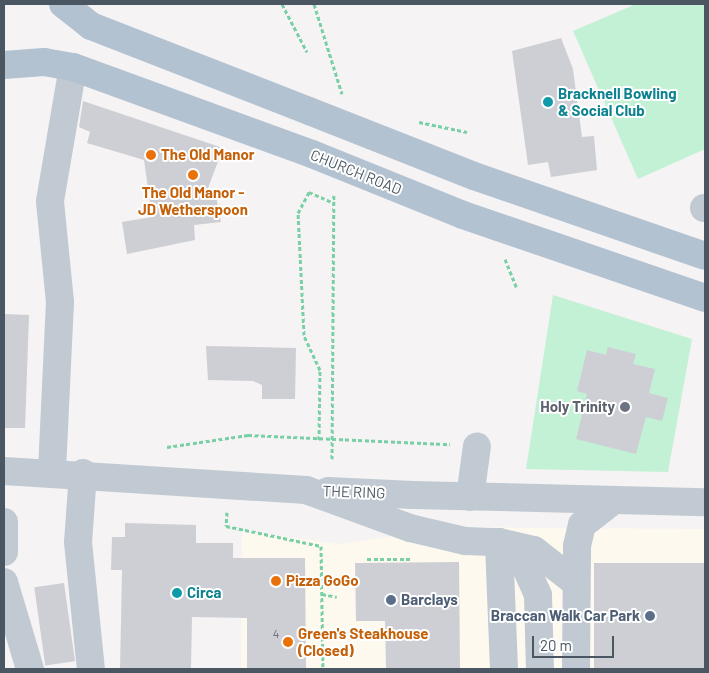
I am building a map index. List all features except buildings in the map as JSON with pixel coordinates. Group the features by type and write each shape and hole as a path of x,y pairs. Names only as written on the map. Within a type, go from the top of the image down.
{"main road":[{"path":"63,4 91,26 474,176 705,256"},
{"name":"CHURCH ROAD","path":"4,65 44,62 73,67 312,154 463,215 705,298"}],"street":[{"path":"52,471 60,302 50,201 64,108 73,67"},
{"path":"467,445 470,497"},
{"name":"THE RING","path":"4,471 52,471 306,490 612,502 705,502"},
{"path":"83,473 78,542 92,669"},
{"path":"306,490 410,528 465,541 500,542 534,550 576,583"},
{"path":"576,669 576,583 582,525 612,502"},
{"path":"4,522 4,552"},
{"path":"500,542 504,669"},
{"path":"500,542 522,559 532,576 538,595 540,669"},
{"path":"4,582 11,629 30,669"}],"path":[{"path":"282,4 307,52"},
{"path":"314,4 343,97"},
{"path":"419,122 467,132"},
{"path":"319,440 320,370 304,335 298,213 310,192 334,202"},
{"path":"332,459 334,195"},
{"path":"506,261 517,289"},
{"path":"167,447 248,435 332,442 467,445"},
{"path":"227,508 226,526 321,546 323,669"},
{"path":"322,594 337,596"}],"shaded area":[{"path":"456,527 705,529 705,669 241,669 242,531 340,544"}],"green space":[{"path":"636,4 705,4 705,149 638,179 573,31"},
{"path":"553,295 692,339 668,472 526,469"}],"place":[{"name":"Bracknell Bowling & Social Club","path":"548,102"},
{"name":"The Old Manor","path":"151,155"},
{"name":"The Old Manor - JD Wetherspoon","path":"193,175"},
{"name":"Holy Trinity","path":"625,407"},
{"name":"Pizza GoGo","path":"276,581"},
{"name":"Circa","path":"177,593"},
{"name":"Barclays","path":"391,600"},
{"name":"Braccan Walk Car Park","path":"650,616"},
{"name":"Green's Steakhouse (Closed)","path":"288,642"}]}
